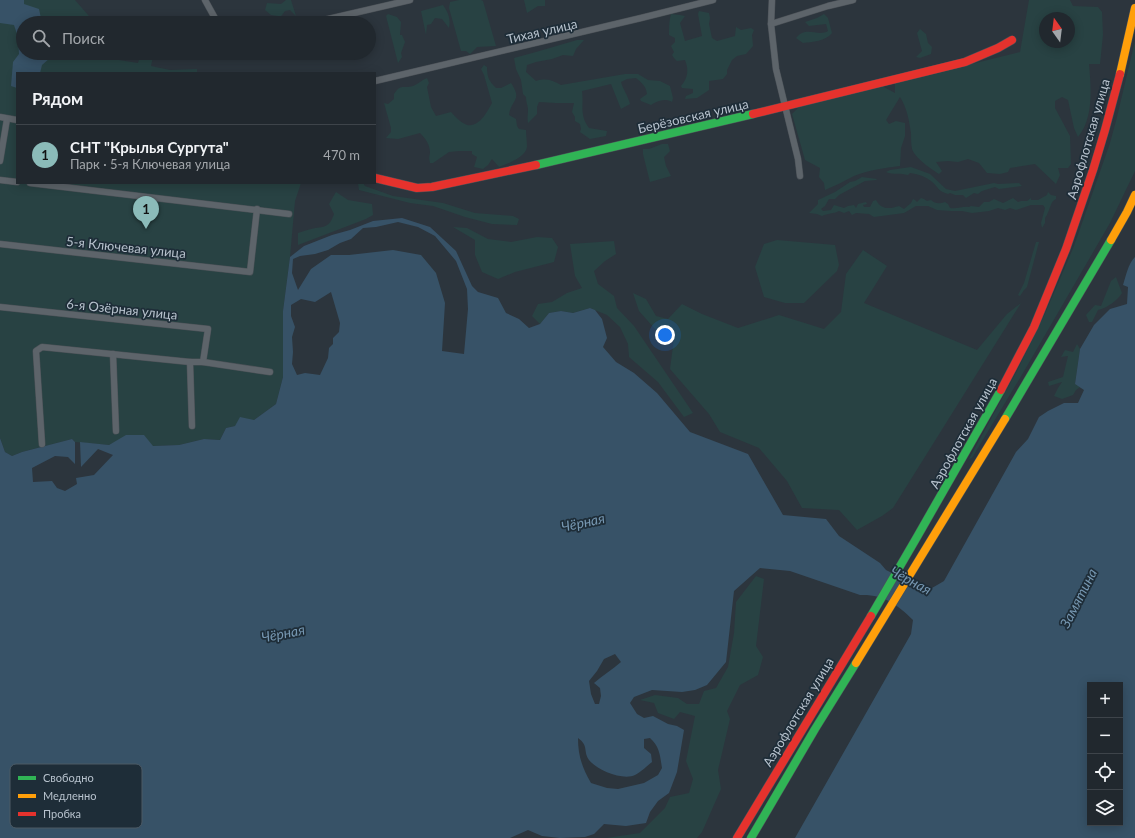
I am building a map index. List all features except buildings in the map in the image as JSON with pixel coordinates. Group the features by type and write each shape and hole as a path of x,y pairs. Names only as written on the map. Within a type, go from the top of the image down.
{"main road":[{"name":"Аэрофлотская улица","path":"737,838 908,554 995,403 1033,328 1074,229 1092,174 1108,121 1135,8"},
{"name":"Берёзовская улица","path":"376,178 417,188 432,187 553,162 965,62 998,48 1012,40"},
{"name":"Аэрофлотская улица","path":"752,838 815,729 920,559 1098,263 1135,195"}],"street":[{"path":"205,0 214,16"},
{"path":"341,16 410,0"},
{"name":"Тихая улица","path":"376,81 713,0"},
{"path":"772,0 771,24 776,69 798,159 800,176"},
{"path":"771,24 828,6 853,0"},
{"path":"0,117 16,120"},
{"path":"0,161 7,119"},
{"path":"0,180 16,182"},
{"path":"39,184 289,214"},
{"name":"5-я Ключевая улица","path":"0,244 250,272 257,209"},
{"name":"6-я Озёрная улица","path":"0,307 208,329 203,362"},
{"path":"42,444 36,352 42,347 190,362 203,362 270,372"},
{"path":"113,354 116,431"},
{"path":"190,362 192,426"}],"green space":[{"path":"0,0 75,0 89,16 16,16 16,60 119,60 138,63 139,60 152,60 151,66 170,70 197,69 197,72 16,72 16,184 301,184 295,201 283,311 283,377 276,404 254,420 226,428 220,440 204,439 179,445 153,446 115,442 109,445 75,442 72,439 12,456 5,452 0,438"},
{"path":"286,0 291,0 296,16 290,10 285,11 281,16 278,16 271,15 265,10 267,3 281,4"},
{"path":"459,0 483,1 496,46 477,47 470,54 466,51 461,51 449,8 450,2"},
{"path":"524,0 545,0 545,6 538,6 527,13"},
{"path":"1029,0 1070,0 1073,6 1098,7 1102,12 1103,35 1100,64 1089,64 1091,92 1089,112 1087,121 1078,137 1074,128 1068,100 1062,97 1055,101 1055,108 1070,136 1071,164 1068,168 1058,168 1060,175 1056,184 1035,164 1010,168 1008,172 1000,174 987,173 979,163 968,159 958,162 936,162 942,171 939,174 916,156 912,149 911,133 907,114 900,97 886,120 889,124 896,121 905,123 905,136 901,148 900,166 859,174 825,190 824,183 819,177 820,168 805,160 792,114 800,106 882,86 895,93 895,83 1020,52"},
{"path":"443,5 449,16 449,28 442,19 435,18 431,24 427,25 426,35 421,11"},
{"path":"699,11 709,13 709,24 712,38 717,41 735,36 736,27 741,30 751,28 754,30 752,35 753,46 746,54 737,56 732,60 727,70 727,74 723,79 709,81 709,90 697,98 685,99 686,96 693,93 693,89 682,88 681,86 687,74 687,67 685,60 677,61 672,55 674,52 671,46 675,42 675,38 669,35 670,19 671,14 685,16 680,23 685,41 702,36 698,14"},
{"path":"388,14 397,17 401,22 400,35 402,35 405,42 401,53 402,57 398,63 386,16"},
{"path":"824,14 828,18 832,33 829,36 819,41 803,43 796,38 805,32 822,33 828,31 826,24 809,26 805,22"},
{"path":"920,29 926,34 928,43 932,47 931,54 920,58 916,57 922,51 917,33"},
{"path":"577,40 584,40 576,49 573,56 563,55 527,65 526,72 536,81 549,80 561,85 625,74 638,74 648,80 660,81 670,86 673,98 672,102 661,100 651,105 641,101 640,99 647,94 645,87 636,78 627,79 621,82 630,104 621,109 611,84 582,91 583,114 586,123 589,128 607,131 606,136 590,139 580,132 580,124 575,121 575,117 572,112 574,103 539,102 537,114 528,123 526,97 523,94 521,80 516,69 514,58"},
{"path":"1135,41 1135,171 1110,223 1023,373 972,458 969,459 1018,369 1044,316 1074,246 1110,143"},
{"path":"484,65 487,67 489,79 496,88 501,88 511,83 516,93 516,97 509,115 516,119 519,129 526,130 527,147 526,151 520,157 499,167 492,159 483,169 474,167 477,157 472,154 472,151 459,151 449,152 433,163 430,163 430,150 426,140 420,133 398,139 386,138 391,132 391,128 384,103 388,104 394,99 394,94 400,87 413,86 427,78 429,83 427,87 431,107 436,116 451,112 463,123 473,125 477,123 484,116 492,103 481,69"},
{"path":"662,144 668,144 670,151 664,157 666,166 671,176 650,182 643,149 649,149"},
{"path":"911,167 930,174 946,189 955,191 994,183 1019,183 1022,186 999,189 995,187 982,191 978,194 974,193 966,198 963,195 944,193 934,183 918,175 910,173 908,175 886,172"},
{"path":"862,177 877,179 865,181 839,195 835,199 829,199 825,206 821,209 823,211 831,210 834,205 844,208 854,205 856,208 858,204 866,202 867,204 863,205 864,207 870,207 873,201 876,200 880,206 886,208 899,206 904,209 913,199 917,202 921,198 938,203 945,202 950,208 971,206 979,207 984,202 989,202 994,199 1003,203 1013,198 1018,202 1027,201 1031,198 1031,200 1038,200 1047,195 1048,192 1051,195 1056,196 1056,199 1052,203 1042,228 1041,223 1045,208 1043,205 1031,205 1016,210 1010,208 1005,210 998,208 989,211 972,213 937,210 928,206 916,206 904,213 874,217 869,214 856,213 852,215 849,211 844,213 839,211 822,216 809,213 818,204 818,200"},
{"path":"358,184 364,184 365,186 393,196 443,203 475,213 513,216 519,219 517,225 492,224 433,206 410,203 359,190"},
{"path":"336,192 348,200 372,204 373,215 298,245 298,233 328,225 334,214 329,204"},
{"path":"453,227 467,228 488,239 511,242 537,237 552,238 558,247 554,262 515,272 498,279 482,272 475,255 475,240"},
{"path":"777,240 835,245 839,265 837,271 804,303 785,303 764,297 755,267 764,244"},
{"path":"614,241 616,254 594,271 598,284 614,296 617,308 634,326 693,413 684,417 658,382 629,357 628,344 620,327 607,315 590,308 573,313 561,311 549,313 540,324 532,316 538,304 552,302 567,293 582,288 575,276 570,244"},
{"path":"1036,242 1039,242 1027,287 1020,296 1018,295 1024,283"},
{"path":"863,250 887,266 864,303 977,350 1007,314 1021,303 893,508 857,530 839,510 802,508 787,481 759,448 720,432 709,414 670,369 674,338 655,329 639,311 633,293 646,299 656,316 668,319 682,304 702,314 738,328 779,315 824,329 841,312 846,274"},
{"path":"1116,277 1122,293 1112,304 1098,310 1092,322 1089,322 1086,315 1095,305 1101,306 1111,281"},
{"path":"1077,344 1080,349 1075,384 1080,387 1073,395 1062,399 1054,396 1062,382 1049,386 1048,382 1063,377 1068,356 1061,357 1065,350 1073,352"},
{"path":"756,576 764,579 756,646 763,657 758,675 740,685 727,711 730,719 718,770 721,789 702,832 697,838 606,838 640,833 665,808 670,797 689,793 693,779 686,761 695,716 680,712 674,719 658,713 654,703 640,700 655,695 678,698 687,704 699,704 704,691 716,688 728,667 734,633 736,602"}],"water":[{"path":"0,0 24,0 24,4 39,9 40,16 16,16 16,31 14,25 0,23"},
{"path":"16,58 16,60 48,60 42,65 40,72 16,72 16,88 11,86 13,62"},
{"path":"402,218 430,227 456,251 472,286 478,292 498,298 506,313 519,319 529,328 540,324 549,313 561,311 573,313 590,308 595,310 602,319 607,338 603,347 616,362 634,373 657,393 690,432 748,454 783,515 826,519 839,536 880,563 886,570 917,585 932,588 944,581 1016,452 1028,439 1039,417 1064,403 1078,403 1084,390 1075,384 1080,349 1094,325 1110,309 1127,304 1128,287 1123,285 1129,267 1135,257 1135,838 795,838 911,634 913,620 901,609 883,598 860,595 790,571 760,568 734,591 726,662 707,685 695,690 682,692 652,690 634,697 630,703 637,714 644,718 653,716 684,730 677,772 669,793 658,801 650,812 646,823 626,826 604,824 594,834 585,837 560,838 542,836 528,830 510,838 0,838 0,438 5,452 12,456 72,439 75,442 75,464 68,457 55,456 32,468 33,482 52,481 57,488 65,491 77,484 76,478 94,475 113,455 98,449 81,467 80,442 109,445 126,435 144,435 153,446 179,445 204,439 220,440 226,428 235,426 240,417 254,420 276,404 283,377 283,311 290,257 304,246 373,221","holes":["398,222 418,227 435,236 456,261 467,289 468,309 464,354 442,351 445,303 436,273 421,255 393,250 349,255 331,255 311,269 298,290 292,273 293,259 328,250 351,239 363,228 376,227","331,292 340,323 339,332 333,338 333,344 329,348 328,358 320,375 305,373 297,375 292,364 292,337 295,327 291,316 291,305 301,299 315,302","615,654 621,662 594,683 600,688 601,696 599,704 595,704 591,694 589,681 604,659","578,738 585,746 587,757 593,764 610,774 624,777 637,774 652,762 651,754 644,748 644,739 650,738 658,748 662,768 658,775 644,783 618,789 607,788 591,783 585,772 580,756"]}],"traffic: fast":[{"path":"536,165 753,114"},
{"path":"1005,419 1111,240"},
{"path":"871,616 1001,390"},
{"path":"751,838 815,729 856,663"}],"traffic: slow":[{"path":"1120,74 1135,8"},
{"path":"1111,240 1135,195"},
{"path":"856,663 1005,419"}],"traffic: jam":[{"path":"753,114 965,62 998,48 1012,40"},
{"path":"1001,390 1034,327 1066,249 1093,170 1120,74"},
{"path":"376,178 417,188 432,187 536,165"},
{"path":"737,838 871,616"}],"place":[{"name":"CНТ \"Крылья Сургута\"","path":"146,229"}],"water label":[{"name":"Чёрная","path":"583,522"},
{"name":"Чёрная","path":"911,580"},
{"name":"Замятина","path":"1078,598"},
{"name":"Чёрная","path":"283,633"}]}
